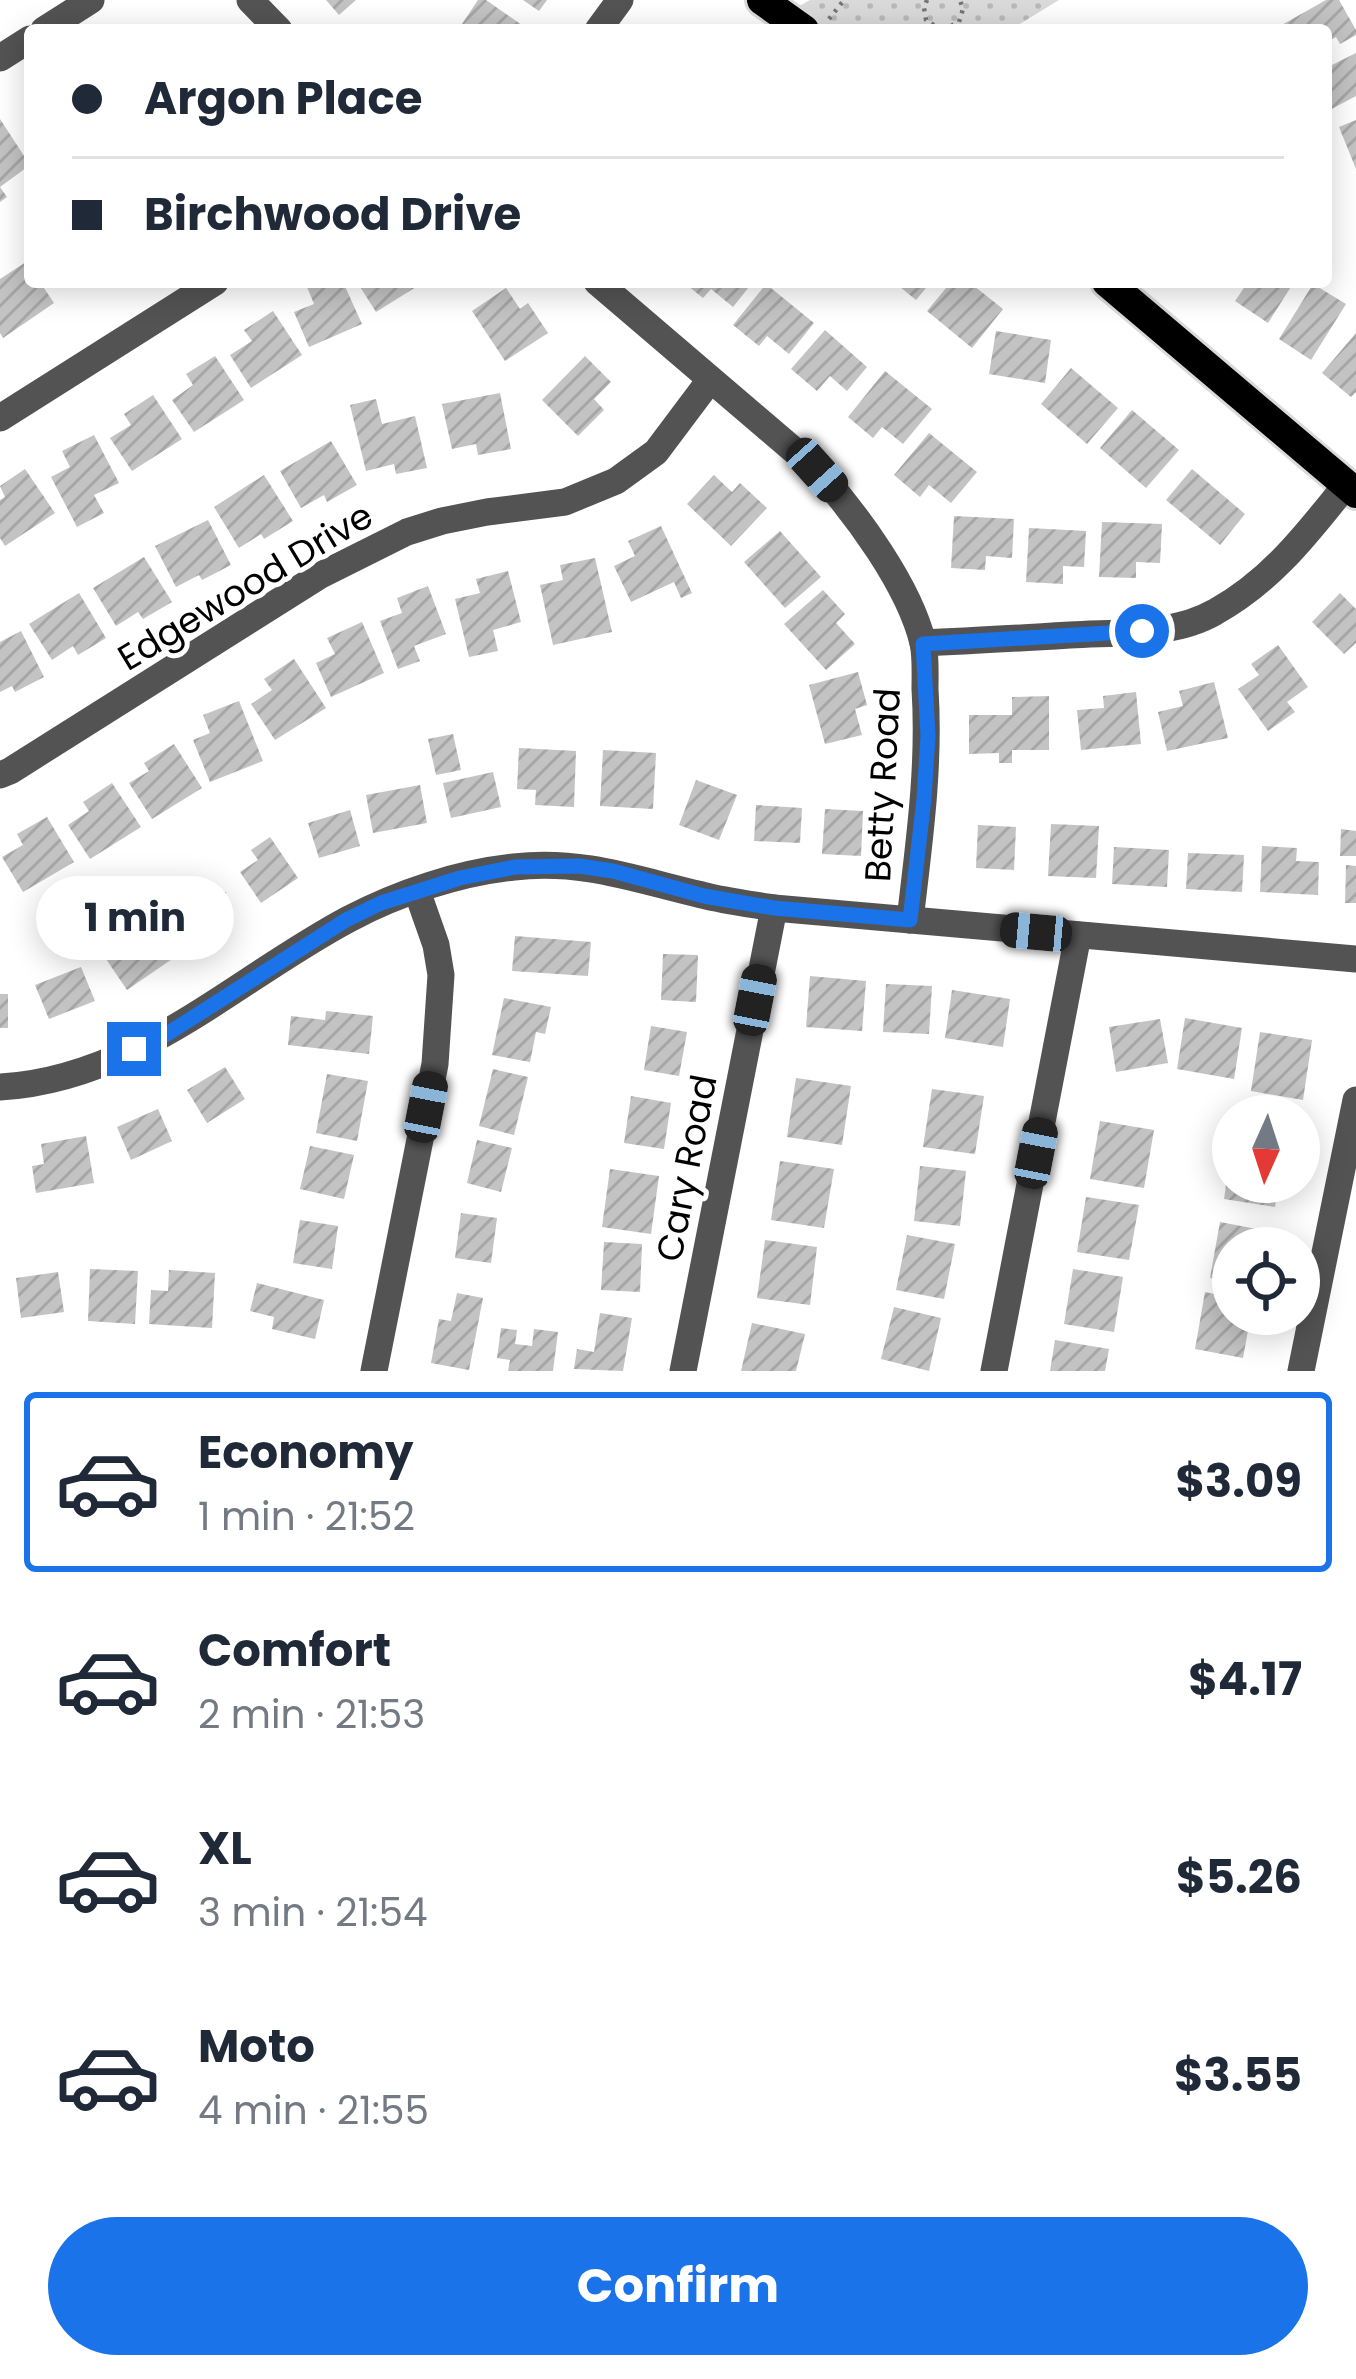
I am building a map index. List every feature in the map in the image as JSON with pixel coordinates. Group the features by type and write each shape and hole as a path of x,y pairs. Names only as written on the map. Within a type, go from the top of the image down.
{"main road":[{"path":"762,0 795,24"},
{"path":"1114,288 1351,489"}],"street":[{"path":"53,24 91,0"},
{"path":"250,0 273,24"},
{"path":"0,418 206,288"},
{"name":"Betty Road","path":"604,288 817,470 848,504 902,590 923,644 928,736 910,920"},
{"name":"Edgewood Drive","path":"0,775 319,576 407,532 464,516 565,502 616,481 656,452 710,380"},
{"path":"923,644 1142,631 1211,615 1274,570 1351,489"},
{"path":"0,1087 74,1075 164,1036 346,920 381,903 460,878 515,867 579,866 613,871 704,896 774,908 1356,959"},
{"path":"374,1371 435,1064 441,975 417,891"},
{"name":"Cary Road","path":"683,1371 774,908"},
{"path":"994,1371 1078,935"},
{"path":"1301,1371 1356,1100"}],"path":[{"path":"825,24 844,0"}],"shaded area":[{"path":"810,0 1059,0 1020,24 796,24 783,15"}],"building":[{"path":"326,0 356,0 339,15"},
{"path":"478,0 486,0 520,24 462,24"},
{"path":"523,0 547,0 539,11"},
{"path":"1326,0 1339,0 1356,35 1340,44 1336,37 1332,39 1332,24 1284,24"},
{"path":"1356,53 1356,96 1332,109 1332,65"},
{"path":"0,119 24,156 24,169 0,187"},
{"path":"1356,120 1356,169 1339,127"},
{"path":"24,263 24,288 44,288 54,303 3,338 0,279"},
{"path":"307,288 346,288 362,324 309,347 294,312 314,304"},
{"path":"361,288 414,288 376,312"},
{"path":"506,288 520,309 528,303 548,333 505,361 472,311"},
{"path":"690,288 748,288 733,307 711,289 703,298"},
{"path":"763,288 771,288 814,323 789,354 767,336 759,346 733,325"},
{"path":"901,288 926,288 916,300"},
{"path":"946,288 977,288 1003,309 972,348 927,311"},
{"path":"1244,288 1290,288 1268,323 1235,301"},
{"path":"1311,288 1320,288 1346,304 1311,360 1279,339"},
{"path":"273,311 302,355 251,388 230,355 252,341 244,330"},
{"path":"825,330 867,367 847,391 830,376 817,391 791,369"},
{"path":"996,331 1051,340 1045,383 989,374"},
{"path":"1356,333 1356,392 1351,397 1322,373"},
{"path":"215,356 244,400 194,432 172,400 193,385 186,374"},
{"path":"585,356 611,382 594,399 604,410 578,436 542,400"},
{"path":"1071,368 1118,408 1087,444 1041,404"},
{"path":"885,371 932,409 903,444 882,427 873,438 848,417"},
{"path":"500,393 511,449 478,455 476,444 452,449 442,404"},
{"path":"153,395 182,439 132,471 110,438 131,425 124,414"},
{"path":"376,399 382,424 415,416 427,468 396,474 394,464 366,471 350,405"},
{"path":"1132,410 1179,450 1146,488 1100,448"},
{"path":"929,433 977,472 951,503 929,485 920,497 894,475"},
{"path":"94,435 119,483 94,495 104,513 77,527 51,477 70,467 62,451"},
{"path":"331,441 357,485 327,502 324,495 301,508 280,471"},
{"path":"25,469 55,513 5,546 0,538 0,500 5,497 0,486"},
{"path":"1192,469 1245,514 1220,545 1166,500"},
{"path":"264,475 293,521 239,548 214,507"},
{"path":"714,475 732,492 740,483 767,508 731,546 687,504"},
{"path":"954,516 1014,519 1012,558 986,556 985,570 951,568"},
{"path":"208,520 231,565 176,587 155,546"},
{"path":"1102,522 1162,524 1160,563 1136,562 1136,578 1099,577"},
{"path":"661,526 692,593 681,598 674,582 631,602 614,566 635,556 628,541"},
{"path":"1029,528 1086,531 1084,567 1063,566 1063,584 1026,582"},
{"path":"780,531 821,577 785,608 744,562"},
{"path":"144,557 172,602 143,619 138,612 116,626 93,588"},
{"path":"595,558 612,632 553,645 540,585 563,580 560,565"},
{"path":"508,571 521,622 493,630 498,651 469,657 455,599 480,593 476,579"},
{"path":"428,586 446,634 414,646 420,661 398,669 380,621 402,613 397,598"},
{"path":"823,590 845,614 836,623 855,644 826,670 784,624"},
{"path":"79,593 106,638 78,655 73,646 52,660 29,624"},
{"path":"1340,593 1356,609 1356,643 1344,654 1312,622"},
{"path":"362,622 384,673 331,697 316,663 335,654 327,638"},
{"path":"21,631 44,677 15,692 12,686 0,692 0,642"},
{"path":"1278,645 1308,687 1287,702 1295,712 1268,731 1238,689 1259,675 1251,664"},
{"path":"294,659 326,708 275,740 251,704 272,690 264,679"},
{"path":"858,672 867,705 855,709 862,735 825,744 809,685"},
{"path":"1214,682 1228,738 1167,751 1158,712 1183,706 1179,691"},
{"path":"1136,692 1141,744 1081,750 1077,710 1104,708 1103,696"},
{"path":"1049,696 1049,750 1012,750 1012,763 999,763 999,753 969,754 969,715 1012,715 1012,697"},
{"path":"239,701 263,761 210,782 193,740 210,733 203,715"},
{"path":"453,734 461,770 436,775 428,739"},
{"path":"174,744 202,788 152,819 129,783 149,771 144,763"},
{"path":"519,748 576,751 574,807 535,805 536,790 517,789"},
{"path":"603,750 656,753 653,809 600,806"},
{"path":"493,772 501,807 451,818 443,783"},
{"path":"696,780 737,795 719,840 679,825"},
{"path":"112,783 141,827 90,859 68,825 89,811 83,802"},
{"path":"420,785 427,823 373,833 366,795"},
{"path":"756,805 802,808 800,843 754,841"},
{"path":"825,809 863,811 861,856 822,854"},
{"path":"350,810 360,846 319,858 308,823"},
{"path":"47,817 74,862 23,892 2,857 23,845 17,834"},
{"path":"1051,824 1099,826 1096,878 1048,876"},
{"path":"978,825 1016,827 1014,870 976,868"},
{"path":"1341,829 1356,831 1356,856 1340,856"},
{"path":"270,837 298,878 261,903 240,872 258,860 251,850"},
{"path":"1262,846 1297,848 1296,861 1319,862 1318,895 1260,892"},
{"path":"1114,847 1169,850 1167,887 1112,884"},
{"path":"1188,853 1244,855 1242,892 1186,889"},
{"path":"1346,865 1356,866 1356,903 1345,903"},
{"path":"226,892 232,930 188,937 182,899"},
{"path":"154,926 175,957 127,990 106,959"},
{"path":"515,936 591,942 588,976 512,971"},
{"path":"663,954 698,955 696,1002 661,1000"},
{"path":"81,967 95,1001 49,1019 35,985"},
{"path":"810,976 866,981 862,1031 806,1027"},
{"path":"886,984 932,986 929,1034 883,1032"},
{"path":"952,990 1010,999 1003,1047 945,1038"},
{"path":"0,994 8,994 8,1028 0,1028"},
{"path":"504,998 551,1007 545,1034 536,1032 530,1062 492,1055"},
{"path":"326,1011 373,1016 369,1054 288,1045 291,1016 325,1020"},
{"path":"1185,1018 1242,1028 1234,1079 1177,1069"},
{"path":"1160,1019 1168,1063 1116,1072 1109,1027"},
{"path":"651,1026 687,1032 679,1076 644,1070"},
{"path":"1260,1032 1312,1040 1304,1095 1251,1091"},
{"path":"225,1067 245,1099 207,1123 187,1090"},
{"path":"493,1069 528,1077 514,1135 479,1126"},
{"path":"327,1074 368,1081 357,1141 316,1133"},
{"path":"796,1078 851,1086 842,1145 787,1137"},
{"path":"932,1089 984,1096 975,1154 923,1147"},
{"path":"631,1096 671,1103 664,1149 624,1143"},
{"path":"158,1109 172,1141 131,1160 117,1127"},
{"path":"1100,1121 1154,1130 1144,1188 1090,1179"},
{"path":"86,1136 94,1183 36,1193 32,1166 44,1164 41,1144"},
{"path":"477,1140 512,1148 501,1192 467,1183"},
{"path":"310,1146 354,1155 344,1199 300,1189"},
{"path":"780,1161 834,1169 824,1228 771,1220"},
{"path":"920,1166 966,1171 960,1226 914,1221"},
{"path":"610,1169 659,1176 651,1234 602,1227"},
{"path":"1086,1197 1139,1205 1129,1260 1077,1252"},
{"path":"461,1213 497,1218 491,1263 455,1258"},
{"path":"300,1220 338,1226 332,1269 293,1263"},
{"path":"907,1235 955,1244 944,1299 896,1290"},
{"path":"765,1240 817,1247 810,1305 757,1298"},
{"path":"604,1242 642,1244 640,1292 601,1290"},
{"path":"90,1269 138,1271 135,1324 88,1321"},
{"path":"1073,1269 1123,1277 1114,1332 1064,1324"},
{"path":"169,1270 215,1273 212,1328 149,1324 151,1290 168,1291"},
{"path":"58,1272 64,1312 21,1318 16,1278"},
{"path":"257,1283 324,1300 315,1339 272,1329 274,1317 250,1311"},
{"path":"1205,1292 1212,1294 1212,1335 1247,1335 1243,1358 1195,1349"},
{"path":"457,1293 483,1298 469,1370 431,1363 439,1319 451,1321"},
{"path":"894,1307 941,1318 929,1371 881,1359"},
{"path":"600,1313 632,1318 623,1371 574,1369 577,1349 594,1352"},
{"path":"752,1323 805,1334 796,1371 741,1371"},
{"path":"501,1328 517,1330 515,1344 532,1346 534,1329 558,1332 553,1371 508,1371 510,1360 497,1358"},
{"path":"1055,1340 1109,1349 1105,1371 1050,1371"}],"route":[{"path":"134,1049 164,1036 346,920 381,903 460,878 515,867 579,866 774,908 910,920 928,736 923,644 1142,631"}]}
